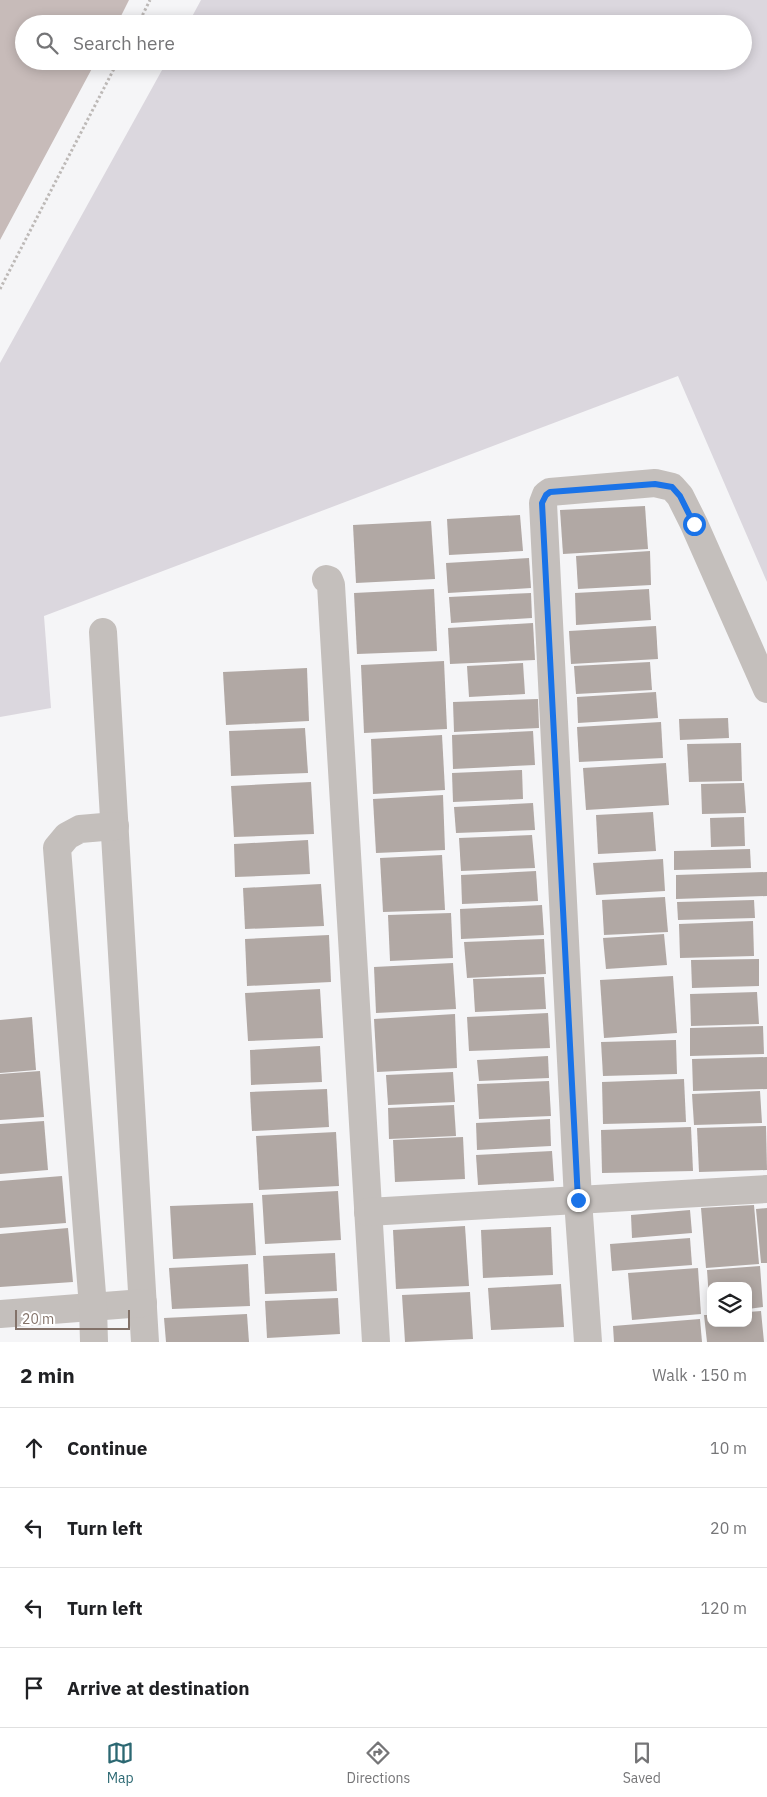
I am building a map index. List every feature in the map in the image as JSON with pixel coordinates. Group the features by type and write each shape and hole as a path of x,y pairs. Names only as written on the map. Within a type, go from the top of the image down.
{"street":[{"path":"588,1342 578,1200 542,503 546,495 550,492 655,484 672,487 680,496 694,524 767,689"},
{"path":"326,579 329,580 331,585 376,1342"},
{"path":"103,632 145,1342"},
{"path":"94,1342 93,1307 57,848 67,836 80,829 115,826"},
{"path":"368,1212 767,1189"},
{"path":"0,1314 143,1303"}],"path":[{"path":"142,15 150,0"},
{"path":"0,289 113,70"}],"shaded area":[{"path":"0,0 129,0 122,15 15,15 15,70 91,70 0,240"},
{"path":"201,0 767,0 767,582 678,376 44,616 51,708 0,717 0,363 162,70 752,70 752,15 193,15"}],"building":[{"path":"645,506 648,549 563,554 560,510"},
{"path":"520,515 523,551 449,555 447,519"},
{"path":"431,521 435,579 356,583 353,525"},
{"path":"650,551 651,585 578,589 576,556"},
{"path":"529,558 531,588 448,593 446,563"},
{"path":"434,589 437,651 357,654 354,593"},
{"path":"649,589 651,620 576,625 575,593"},
{"path":"531,593 532,618 451,623 449,597"},
{"path":"533,623 535,660 450,664 448,628"},
{"path":"656,626 658,659 571,664 569,631"},
{"path":"444,661 447,729 364,733 361,665"},
{"path":"650,662 652,690 576,694 574,666"},
{"path":"523,663 525,694 469,697 467,666"},
{"path":"307,668 309,721 226,725 223,672"},
{"path":"656,692 658,718 578,723 577,697"},
{"path":"538,699 539,728 454,732 453,702"},
{"path":"728,718 729,738 680,740 679,719"},
{"path":"661,722 663,758 579,762 577,727"},
{"path":"305,728 308,773 231,776 229,731"},
{"path":"533,731 535,765 453,769 452,735"},
{"path":"442,735 445,790 373,794 371,739"},
{"path":"741,743 742,781 689,782 687,744"},
{"path":"666,763 669,805 586,810 583,768"},
{"path":"522,770 523,799 453,802 452,773"},
{"path":"311,782 314,834 234,837 231,786"},
{"path":"744,783 746,813 702,814 701,784"},
{"path":"443,795 445,850 376,853 373,799"},
{"path":"533,803 535,830 456,833 454,807"},
{"path":"653,812 656,851 598,854 596,815"},
{"path":"744,817 745,846 711,847 710,818"},
{"path":"532,835 535,868 461,871 459,838"},
{"path":"308,840 310,874 235,877 234,844"},
{"path":"750,849 751,868 674,870 674,851"},
{"path":"442,855 445,910 383,912 380,858"},
{"path":"663,859 665,891 596,895 593,863"},
{"path":"536,871 538,901 462,904 461,875"},
{"path":"767,872 767,896 676,899 676,875"},
{"path":"321,884 324,926 245,929 243,888"},
{"path":"665,897 668,932 604,935 602,900"},
{"path":"754,900 755,918 678,920 677,902"},
{"path":"542,905 544,935 461,939 460,909"},
{"path":"451,913 453,958 390,961 388,915"},
{"path":"753,921 754,956 680,958 679,924"},
{"path":"664,934 667,965 606,969 603,938"},
{"path":"329,935 331,982 247,986 245,939"},
{"path":"544,939 546,974 467,978 464,942"},
{"path":"759,959 759,986 692,988 691,960"},
{"path":"453,963 456,1009 376,1013 374,967"},
{"path":"673,976 677,1033 604,1038 600,980"},
{"path":"544,977 546,1009 475,1012 473,979"},
{"path":"320,989 323,1038 248,1041 245,993"},
{"path":"757,992 759,1024 691,1026 690,994"},
{"path":"548,1013 550,1048 469,1051 467,1017"},
{"path":"455,1014 457,1068 377,1072 374,1019"},
{"path":"32,1017 36,1070 0,1073 0,1020"},
{"path":"763,1026 764,1054 690,1056 690,1028"},
{"path":"676,1040 677,1074 603,1076 601,1042"},
{"path":"320,1046 322,1082 251,1085 250,1050"},
{"path":"548,1056 549,1078 479,1081 477,1060"},
{"path":"767,1057 767,1089 693,1091 692,1059"},
{"path":"40,1071 44,1117 0,1120 0,1074"},
{"path":"453,1072 455,1102 388,1105 386,1075"},
{"path":"684,1079 686,1122 603,1124 602,1082"},
{"path":"549,1081 551,1116 479,1119 477,1084"},
{"path":"327,1089 329,1127 252,1131 250,1092"},
{"path":"760,1091 762,1123 694,1125 692,1094"},
{"path":"454,1105 456,1136 389,1139 388,1108"},
{"path":"550,1119 551,1146 477,1150 476,1123"},
{"path":"44,1121 48,1170 0,1174 0,1124"},
{"path":"766,1126 767,1170 699,1172 697,1128"},
{"path":"691,1127 693,1171 602,1173 601,1130"},
{"path":"336,1132 339,1186 259,1190 256,1136"},
{"path":"463,1137 465,1179 395,1182 393,1140"},
{"path":"552,1151 554,1181 478,1185 476,1155"},
{"path":"62,1176 66,1223 0,1228 0,1181"},
{"path":"338,1191 341,1240 265,1244 262,1195"},
{"path":"253,1203 256,1255 173,1259 170,1206"},
{"path":"754,1205 759,1264 706,1268 701,1208"},
{"path":"767,1208 767,1263 761,1263 756,1209"},
{"path":"690,1210 692,1233 632,1238 631,1215"},
{"path":"465,1226 469,1286 396,1289 393,1230"},
{"path":"551,1227 553,1275 483,1278 481,1230"},
{"path":"68,1228 73,1282 0,1287 0,1234"},
{"path":"690,1238 692,1265 612,1271 610,1244"},
{"path":"335,1253 337,1291 265,1294 263,1256"},
{"path":"248,1264 250,1306 172,1309 169,1268"},
{"path":"760,1266 763,1307 752,1308 752,1282 708,1282 707,1270"},
{"path":"698,1268 701,1314 632,1320 628,1273"},
{"path":"561,1284 564,1327 491,1330 488,1288"},
{"path":"470,1292 473,1339 405,1342 402,1295"},
{"path":"338,1298 340,1334 267,1338 265,1301"},
{"path":"761,1311 764,1342 707,1342 704,1315 707,1315 707,1327 752,1327 752,1312"},
{"path":"247,1314 249,1342 166,1342 164,1318"},
{"path":"700,1319 702,1342 614,1342 613,1326"}],"route":[{"path":"578,1200 542,503 550,492 655,484 672,487 680,496 694,524"}]}
